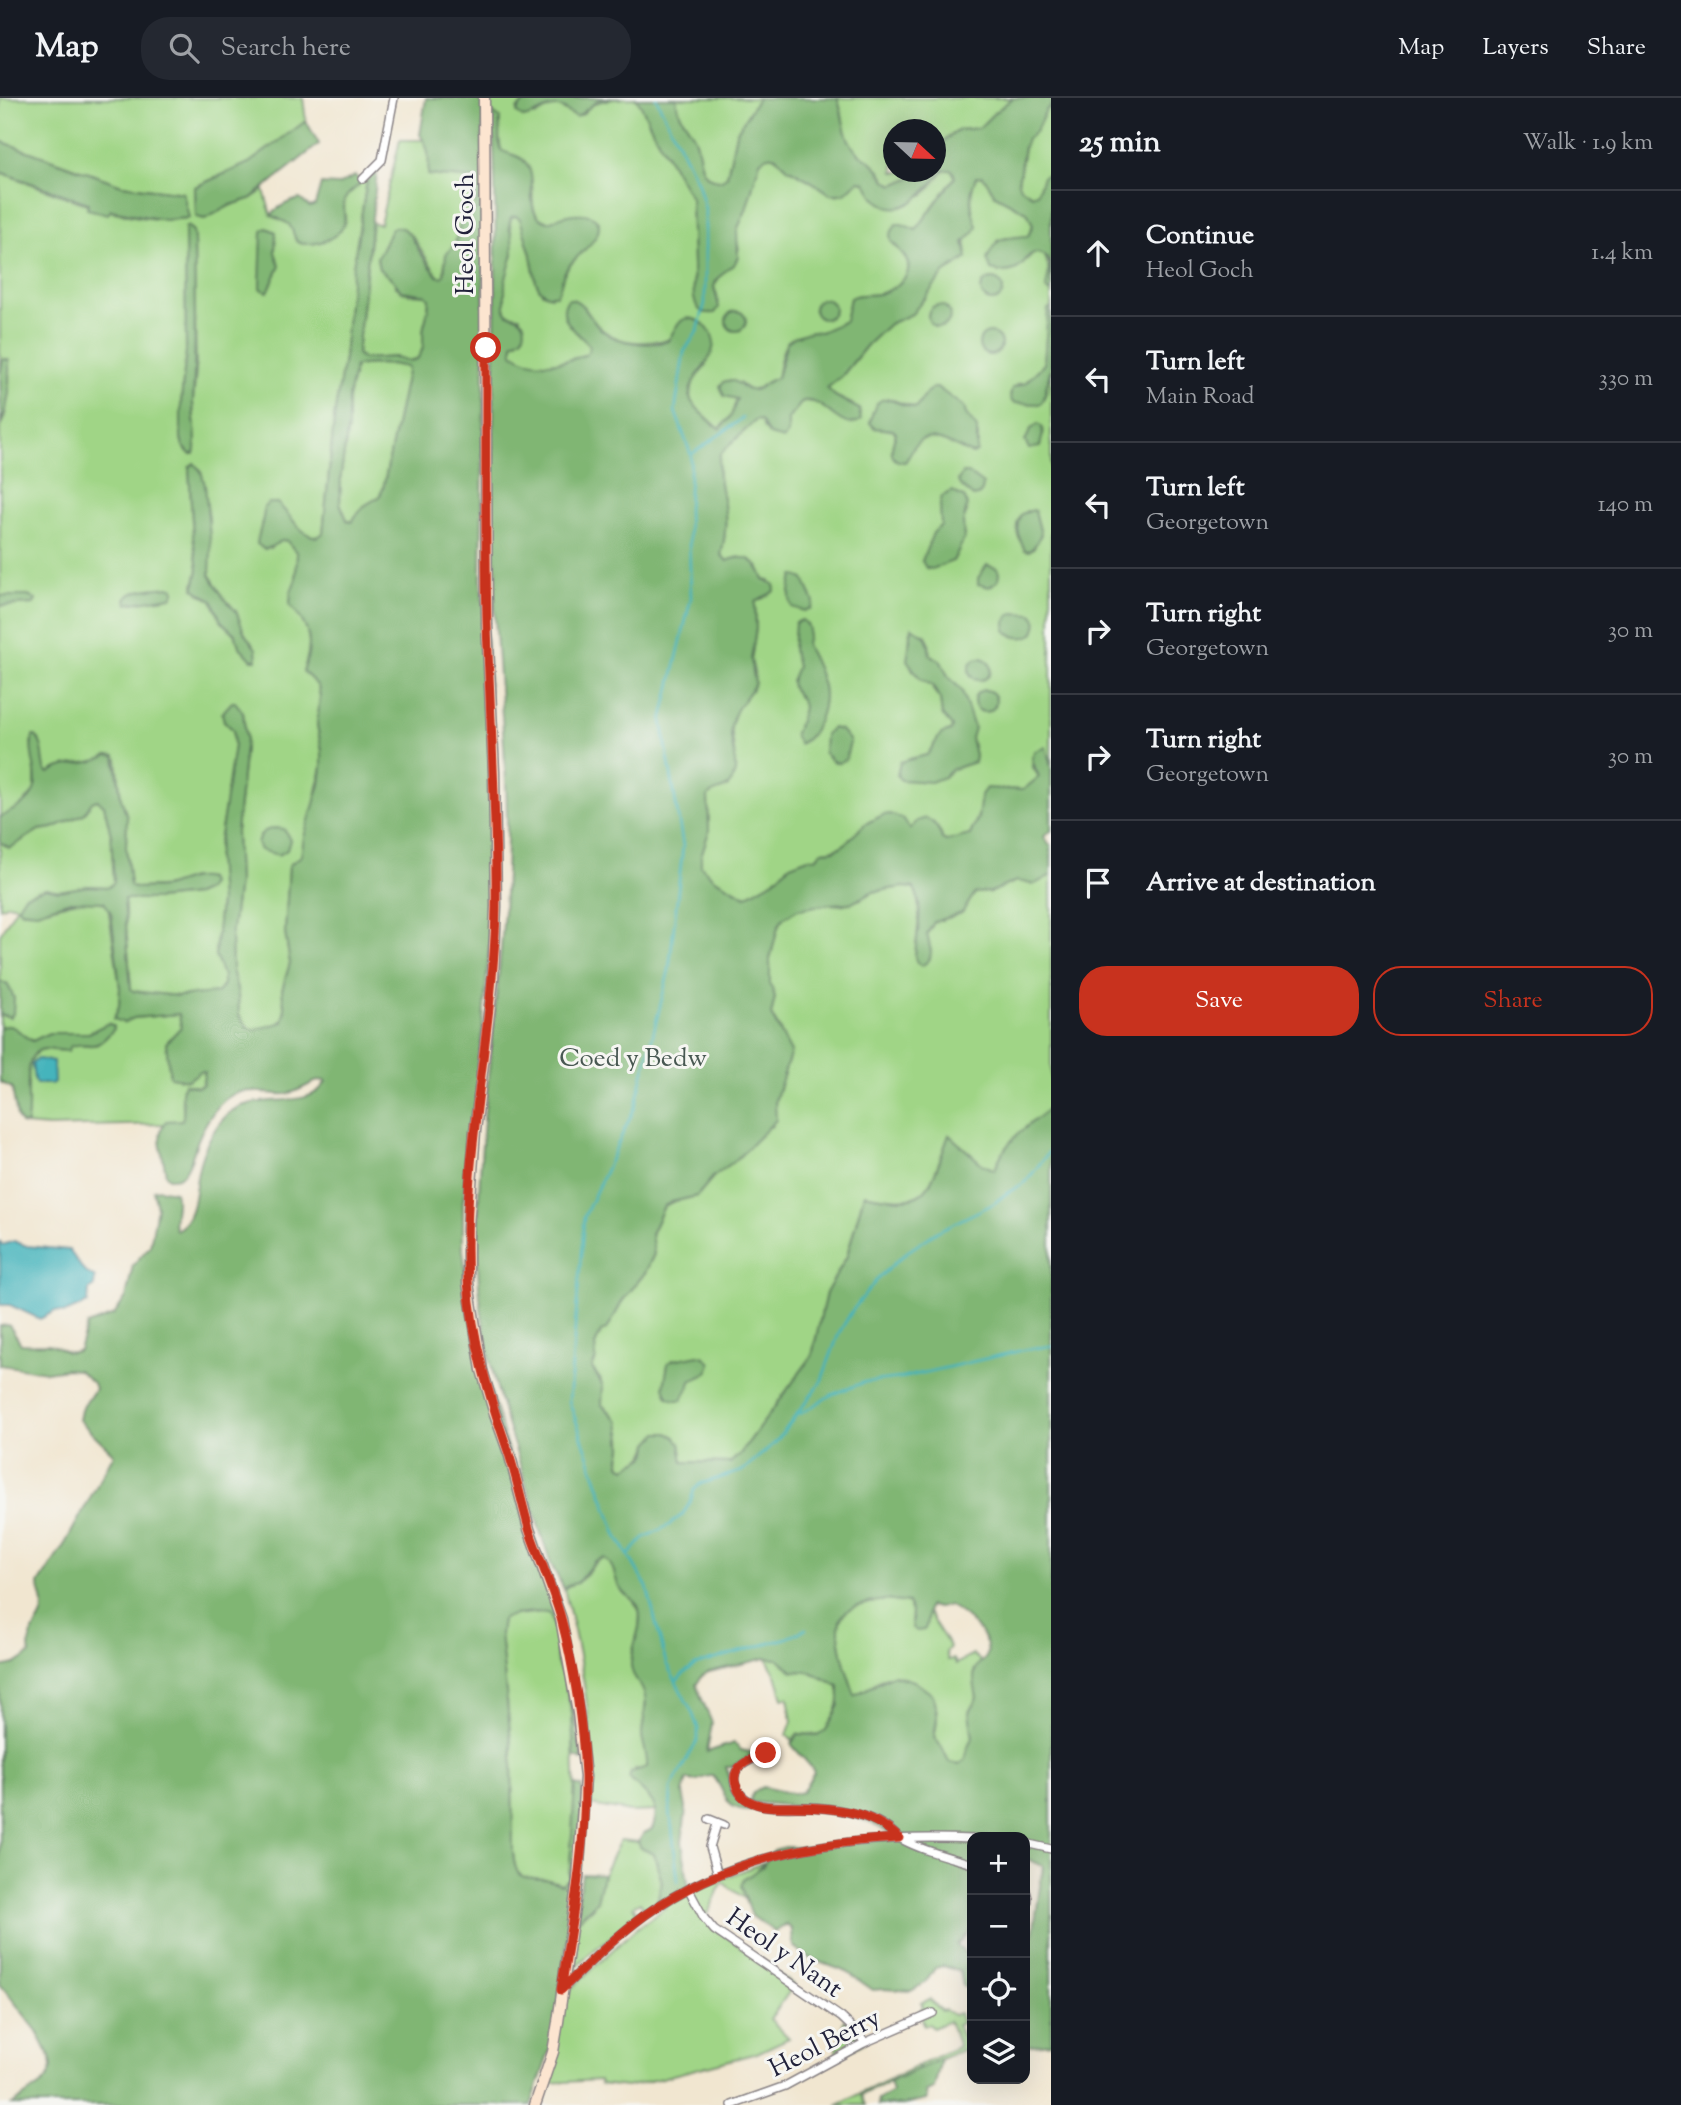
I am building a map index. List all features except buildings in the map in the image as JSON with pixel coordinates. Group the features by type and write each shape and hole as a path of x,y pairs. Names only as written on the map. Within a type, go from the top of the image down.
{"street":[{"path":"363,179 382,160 394,98"},
{"name":"Heol Goch","path":"484,98 487,625 494,772 496,906 493,980 475,1131 468,1227 468,1283 482,1370 510,1456 529,1529 561,1619 579,1723 585,1777 582,1833 553,2052 535,2105"},
{"path":"766,1753 741,1766 735,1773 737,1789 750,1802 776,1807 839,1809 877,1821 899,1838 967,1863"},
{"path":"709,1819 721,1825 710,1847 718,1875"},
{"path":"561,1990 607,1946 645,1916 718,1875 748,1863 783,1853 844,1843 899,1838 967,1839"},
{"path":"1030,1844 1051,1849"},
{"name":"Heol y Nant","path":"689,1890 704,1918 715,1930 841,2017 860,2035 864,2043"},
{"name":"Heol Berry","path":"732,2105 785,2086 864,2043 933,2013"}],"green space":[{"path":"0,98 303,98 306,121 249,163 195,187 196,217 204,219 264,190 271,215 293,229 295,239 320,242 341,228 345,220 346,197 360,180 367,180 352,273 323,533 318,537 305,534 277,503 265,515 261,524 270,548 279,541 287,540 297,553 296,579 290,605 302,620 308,636 308,652 303,671 318,686 320,696 317,725 322,766 301,857 289,866 285,933 290,963 282,990 285,1016 280,1023 255,1030 249,1028 239,1015 238,994 232,970 231,937 238,883 236,832 246,738 243,712 224,721 233,729 234,745 218,846 220,902 215,955 223,976 223,985 217,993 178,996 132,992 124,899 196,895 207,890 190,878 163,887 134,888 130,885 126,847 127,817 121,798 117,759 108,755 99,761 55,769 49,773 46,772 39,739 31,742 35,791 20,807 0,818 0,606 33,604 36,600 28,596 0,596 0,426 7,404 9,373 7,359 3,359 0,374 0,172 118,213 142,218 189,218 183,193 122,185 0,141","holes":["188,226 193,231 194,239 196,372 193,401 196,446 190,454 183,446 181,438 186,351 185,228","189,468 201,471 209,518 210,575 256,649 246,653 239,646 235,634 221,621 212,600 198,593 194,585 198,569"]},
{"path":"426,98 483,98 484,383 481,580 488,662 493,904 474,1127 463,1201 463,1250 475,1340 558,1615 582,1760 574,1756 572,1713 564,1679 557,1663 555,1631 550,1614 532,1612 502,1620 500,1633 512,1752 513,1853 518,1873 524,1877 562,1884 569,1879 575,1785 582,1787 582,1821 555,2035 531,2105 12,2105 43,2083 52,2067 51,2059 37,2031 0,1984 0,1667 15,1664 30,1654 30,1639 43,1612 39,1584 66,1542 114,1454 79,1420 81,1410 95,1389 93,1383 78,1370 46,1372 0,1365 0,1326 9,1325 21,1344 50,1344 69,1352 79,1350 87,1325 114,1315 126,1297 133,1265 150,1246 157,1207 153,1190 175,1192 174,1224 177,1230 191,1211 205,1147 228,1114 252,1103 308,1096 319,1091 326,1081 286,1094 245,1091 225,1099 209,1118 186,1170 179,1177 169,1178 166,1175 161,1146 162,1126 166,1121 182,1120 184,1084 198,1087 202,1085 205,1072 201,1071 188,1080 170,1077 166,1043 181,1027 179,1014 134,1018 124,1023 114,1019 119,1006 120,988 111,913 104,902 70,901 37,912 20,910 18,906 25,895 46,888 59,891 88,886 109,887 114,882 111,835 104,805 97,800 92,802 84,814 53,828 39,830 10,848 0,842 0,818 25,803 33,793 36,777 32,753 33,736 36,736 41,744 46,771 49,773 63,766 94,761 108,755 115,756 121,798 127,817 126,847 130,885 134,888 163,887 196,878 208,879 210,883 207,890 196,895 124,899 131,989 178,996 217,993 223,985 223,976 215,955 220,902 217,857 234,745 233,730 224,721 222,713 235,702 243,712 246,738 236,832 238,883 231,937 232,970 238,994 239,1015 248,1028 255,1030 283,1022 285,1010 282,990 290,963 285,933 289,865 301,856 320,784 322,751 317,725 320,696 318,686 303,671 308,652 308,636 302,620 290,605 296,579 297,553 286,540 264,549 257,544 264,507 269,503 277,503 305,533 318,537 323,533 352,273 367,180 377,172 357,354 363,359 395,357 409,361 417,359 422,351 429,298 426,295 401,291 393,280 379,269 377,258 392,228 402,228 409,234 437,276 442,277 446,254 455,244 464,216 476,210 475,179 428,175 427,149 420,135","holes":["391,364 407,367 383,489 379,497 364,506 351,522 347,520 340,503 348,426 348,398 355,367"]},
{"path":"495,98 551,98 530,99 517,109 517,113 535,116 551,107 559,107 572,115 582,115 599,102 635,98 691,198 694,298 703,313 715,313 717,295 714,287 739,249 737,230 746,210 760,161 765,156 773,156 830,194 837,195 858,181 865,182 872,193 924,195 934,182 946,182 946,170 952,170 955,177 916,230 891,241 903,254 908,265 908,271 901,282 884,292 850,298 845,321 825,331 798,336 788,341 782,353 777,378 750,391 739,383 731,397 737,399 731,416 720,429 692,404 690,396 694,380 706,366 672,335 664,341 622,340 603,331 584,306 586,341 590,346 587,354 569,360 539,363 512,353 513,343 518,341 520,316 508,314 504,298 512,247 511,217 520,218 536,282 542,293 551,296 564,272 598,232 599,221 562,217 548,222 536,214 528,169 518,159 501,150 495,118 492,112 485,114 485,104"},
{"path":"551,98 622,98 597,101 577,117 557,107 524,118 517,113 526,102"},
{"path":"635,98 676,98 681,114 695,138 704,172 714,179 722,180 727,176 736,133 758,98 837,98 853,147 875,165 883,176 883,182 894,185 901,182 934,182 906,205 887,206 877,200 865,182 858,181 844,194 830,194 789,169 776,157 766,157 760,161 746,210 737,230 738,257 734,265 716,281 714,287 719,307 715,313 707,313 699,309 694,298 691,198"},
{"path":"676,98 758,98 736,133 727,176 723,180 714,179 704,172 695,138 681,114"},
{"path":"837,98 1013,98 979,128 959,130 946,139 946,119 883,119 883,175 853,147"},
{"name":"Coed y Bedw","path":"1013,98 1051,98 1051,106 1046,110 1036,131 1027,139 1018,182 1020,187 1032,195 1037,193 1043,177 1051,172 1051,291 1046,290 1050,263 1040,254 1033,253 1020,267 1012,271 991,270 987,259 998,241 1028,236 1033,225 1027,212 995,195 983,176 976,177 971,202 977,226 964,242 967,258 945,272 912,314 889,324 867,345 842,376 827,388 835,396 859,409 861,420 846,423 819,404 803,401 788,419 788,433 784,439 769,435 761,421 756,420 720,454 719,474 725,511 721,555 727,561 740,558 750,560 758,567 764,580 774,584 775,590 755,603 756,628 751,660 755,683 735,713 731,726 735,765 733,780 726,788 708,796 709,831 701,856 701,866 713,878 746,896 774,880 790,865 816,858 822,851 835,850 865,824 883,815 890,814 903,819 910,829 917,821 926,818 946,841 970,835 978,818 981,795 986,788 1023,790 1039,777 1033,755 1035,751 1046,747 1051,767 1051,831 1044,838 1051,847 1051,875 1035,884 1016,881 991,892 975,893 962,913 934,922 927,934 930,959 922,966 917,963 915,957 919,904 914,888 902,887 872,892 852,903 798,909 783,918 770,959 770,983 775,997 771,1015 791,1052 775,1101 776,1120 737,1159 713,1177 697,1196 664,1206 651,1234 654,1254 645,1273 623,1300 608,1328 601,1332 595,1345 596,1359 592,1368 603,1386 602,1405 619,1421 621,1466 626,1468 644,1457 649,1443 658,1433 668,1433 676,1437 680,1443 683,1462 730,1463 740,1454 812,1356 826,1293 847,1256 864,1194 903,1199 915,1197 924,1191 936,1171 949,1135 982,1164 995,1170 1010,1142 1051,1107 1051,2043 1030,2045 1030,1941 1043,1866 1030,1860 1030,1832 967,1832 967,1934 957,1945 967,1955 967,1987 963,1987 960,1971 943,1966 935,1968 926,1982 911,1991 873,1990 847,1972 809,1958 793,1946 792,1930 787,1924 775,1932 752,1916 741,1886 744,1879 762,1867 773,1850 897,1838 883,1828 847,1815 750,1802 753,1793 763,1787 794,1794 802,1792 814,1773 791,1744 798,1734 817,1735 826,1730 839,1705 839,1686 811,1672 793,1671 777,1659 766,1658 702,1676 696,1685 712,1723 707,1752 734,1743 741,1750 751,1752 752,1755 732,1767 726,1767 734,1791 751,1810 730,1804 713,1776 687,1779 683,1793 686,1808 682,1842 689,1890 661,1905 657,1901 662,1882 654,1854 641,1848 638,1842 644,1833 652,1829 655,1820 654,1806 647,1795 629,1778 631,1772 647,1767 642,1735 645,1697 631,1668 640,1622 639,1609 621,1590 611,1565 604,1558 595,1561 577,1583 564,1589 551,1564 490,1360 478,1265 481,1159 501,946 507,840 506,772 493,568 496,226 492,112 500,118 501,150 521,158 530,170 532,204 540,218 548,222 576,214 590,215 598,222 599,227 592,242 566,270 556,295 547,295 540,290 536,282 520,219 511,217 509,227 513,254 505,282 505,310 521,319 525,328 523,337 513,343 513,353 539,363 569,360 587,354 590,346 566,319 564,306 568,299 578,302 603,331 617,339 635,343 668,341 680,322 691,318 697,320 711,333 714,344 709,358 696,377 690,398 720,429 731,416 737,399 724,396 720,386 725,381 734,381 753,390 777,378 787,342 794,337 811,331 821,332 845,321 850,298 884,292 901,282 908,271 908,265 903,254 891,241 890,235 896,224 916,230 955,177 952,170 946,170 946,139 959,130 979,128","holes":["885,1600 908,1603 912,1612 912,1628 917,1631 924,1630 929,1606 938,1608 949,1605 976,1627 986,1642 986,1657 975,1673 977,1698 969,1712 973,1738 965,1759 959,1764 949,1762 934,1738 937,1718 933,1695 914,1681 893,1675 855,1695 849,1678 840,1642 839,1631 843,1615 857,1606"]},
{"path":"1051,106 1051,172 1043,177 1037,193 1032,195 1018,183 1024,148 1027,139 1036,131 1046,110"},
{"path":"306,121 319,144 250,199 231,205 205,219 196,217 195,187 249,163"},
{"path":"400,140 424,140 429,153 476,179 477,210 462,223 442,277 438,276 412,236 389,234 377,258 379,269 394,280 396,287 409,294 426,295 429,298 423,347 417,359 409,361 396,357 363,359 357,354 372,223 380,224"},
{"path":"0,141 122,185 183,193 189,218 165,220 111,210 108,214 87,209 88,203 0,172"},
{"path":"355,176 359,179 359,185 345,198 344,223 331,238 310,244 297,242 289,224 271,215 284,204 300,199 310,207 315,205 321,184 338,185"},
{"path":"983,176 995,195 1027,212 1033,225 1028,236 998,240 987,259 998,272 1004,272 1021,266 1031,255 1044,255 1048,268 1049,292 1051,291 1044,364 1025,383 1017,384 1023,403 1045,396 1051,367 1051,767 1050,760 1032,757 1033,768 1039,777 1023,790 997,789 980,811 970,835 946,842 932,821 917,821 910,829 883,815 867,823 845,844 822,851 816,858 790,865 774,880 746,896 713,878 701,866 701,856 709,831 708,796 722,789 735,758 731,727 736,709 752,689 755,676 751,660 756,628 755,603 764,598 770,581 764,580 758,566 739,557 727,561 721,555 725,511 719,474 720,454 756,420 761,420 764,429 788,433 788,419 802,401 818,402 832,414 852,404 835,396 827,388 842,376 867,345 889,324 912,314 945,272 962,262 967,253 965,239 974,232 971,200 976,177","holes":["938,388 978,434 978,445 967,452 936,439 923,439 916,444 905,461 899,461 892,452 896,433 893,430 875,428 870,423 872,415 887,398 916,408 927,392","1026,511 1035,511 1041,534 1029,551 1025,550 1018,534 1017,524","967,512 963,521 964,539 953,561 922,561 941,525 941,520","910,631 925,634 929,641 930,655 940,660 948,676 962,691 972,722 974,762 952,769 944,777 909,759 927,755 941,734 951,731 952,726 942,715 940,699 932,685 916,675 909,656"]},
{"path":"187,226 193,231 194,239 194,454 190,454 183,446 181,438 186,351"},
{"path":"267,228 276,232 275,252 280,266 268,292 260,289 262,231"},
{"path":"992,279 1000,282 1003,290 1000,298 992,301 984,298 981,290 984,282"},
{"path":"824,299 831,302 834,309 831,316 824,319 817,316 814,309 817,302"},
{"path":"939,305 947,308 950,316 947,324 939,327 931,324 928,316 931,308"},
{"path":"1051,307 1051,367 1043,401 1040,404 1013,403 1010,397 1012,388 1025,383 1044,364 1048,309"},
{"path":"736,311 743,314 746,321 743,328 736,331 729,328 726,321 729,314"},
{"path":"990,333 998,336 1001,344 998,352 990,355 982,352 979,344 982,336"},
{"path":"3,359 9,360 9,394 1,426 0,374"},
{"path":"391,364 407,367 407,372 383,489 379,497 364,506 351,522 347,520 340,503 348,426 348,398 355,367"},
{"path":"933,388 938,388 964,407 977,428 977,452 973,454 931,438 918,442 905,462 895,459 892,452 896,433 893,430 875,428 870,423 877,403 887,399 916,408"},
{"path":"1038,424 1043,433 1040,447 1029,449 1025,441 1031,429"},
{"path":"194,463 201,471 205,485 211,549 210,575 223,597 236,611 245,634 256,649 257,660 252,660 239,646 235,634 221,621 212,600 194,589 198,569 193,537 189,468"},
{"path":"963,473 968,473 983,484 980,494 973,497 959,484 958,480"},
{"path":"952,491 965,498 967,505 963,524 964,539 953,561 932,569 926,568 922,561 933,533 941,525 942,496"},
{"path":"1033,510 1041,534 1029,551 1025,550 1020,541 1018,524 1021,514"},
{"path":"987,565 997,568 999,573 998,581 989,587 978,584 978,578"},
{"path":"794,575 804,579 814,602 812,608 804,611 792,607 790,591"},
{"path":"174,588 171,597 128,604 126,599 139,591"},
{"path":"0,596 28,596 36,600 34,604 0,606"},
{"path":"1013,613 1032,614 1037,624 1033,634 1018,637 1005,630 1007,618"},
{"path":"802,620 809,629 806,645 818,670 824,694 816,727 799,744 794,735 803,707 791,681 797,667 793,650 795,623"},
{"path":"912,627 926,638 930,655 940,660 948,676 962,691 974,728 971,738 974,762 953,769 944,777 931,782 901,780 897,776 900,762 927,755 941,734 951,731 952,726 942,715 940,699 932,685 920,679 907,660"},
{"path":"980,658 988,661 991,669 988,677 980,680 972,677 969,669 972,661"},
{"path":"981,690 989,690 996,697 996,705 989,712 981,712 974,705 974,697"},
{"path":"832,728 841,730 850,741 846,759 839,763 832,761 824,753 825,734"},
{"path":"97,800 104,805 111,835 114,882 109,887 88,886 59,891 46,888 25,895 20,910 41,910 89,900 108,906 120,988 119,1006 115,1015 134,1018 179,1014 181,1027 166,1043 170,1077 188,1080 201,1071 205,1072 202,1085 198,1087 184,1084 182,1121 167,1121 164,1124 49,1127 26,1125 29,1070 36,1052 44,1049 59,1051 74,1044 98,1044 103,1026 89,1033 49,1033 33,1041 11,1026 0,1027 0,1014 4,1016 14,998 8,985 0,981 0,934 17,906 8,904 0,908 0,842 9,848 39,830 53,828 84,814 91,802"},
{"path":"275,828 284,829 290,840 287,850 278,855 260,850 257,844 263,833"},
{"path":"1051,875 1051,1107 1010,1142 995,1170 982,1164 949,1135 936,1171 924,1191 903,1198 864,1194 847,1256 826,1293 812,1356 740,1454 730,1463 683,1462 680,1443 649,1443 641,1458 626,1468 621,1466 621,1430 612,1414 602,1405 601,1380 592,1368 596,1359 595,1345 623,1300 645,1273 654,1254 651,1234 664,1206 697,1196 713,1177 737,1158 765,1129 772,1126 775,1104 788,1060 786,1042 771,1015 775,997 770,983 770,959 783,918 798,909 841,905 861,899 872,892 909,886 915,888 918,899 915,957 934,922 955,916 966,907 975,893 991,892 1016,881 1035,884"},
{"path":"0,981 8,985 14,998 13,1014 10,1017 0,1014"},
{"path":"108,1023 114,1026 114,1029 97,1044 71,1046 68,1051 43,1049 34,1055 28,1073 28,1117 26,1125 21,1124 17,1117 12,1088 0,1082 0,1027 10,1026 33,1041 49,1033 89,1033"},
{"path":"698,1355 711,1363 708,1370 692,1380 682,1400 668,1397 664,1387 668,1363"},
{"path":"604,1558 611,1562 621,1591 632,1599 640,1612 632,1655 646,1698 642,1736 648,1758 647,1767 642,1770 635,1769 634,1783 655,1803 656,1811 630,1812 590,1805 589,1754 592,1753 588,1711 564,1589 583,1578 596,1562"},
{"path":"885,1600 908,1603 912,1612 911,1621 927,1611 950,1647 946,1652 948,1660 954,1659 956,1664 973,1655 981,1661 974,1671 977,1698 969,1712 973,1738 965,1759 959,1764 949,1762 934,1738 936,1706 928,1694 909,1680 888,1676 855,1695 842,1654 840,1622 843,1615 852,1608"},
{"path":"543,1612 550,1614 555,1631 557,1663 564,1679 572,1713 575,1800 569,1879 562,1884 524,1877 518,1873 513,1853 512,1752 500,1633 502,1620 508,1616"},
{"path":"766,1658 777,1659 793,1671 811,1672 839,1686 837,1709 827,1730 817,1734 798,1734 792,1741 787,1735 792,1721 788,1697 783,1698 776,1675"},
{"path":"620,1840 638,1842 641,1848 654,1854 662,1882 657,1901 645,1909 640,1902 633,1906 638,1915 588,1955 566,1977 575,1923 593,1907 603,1875"},
{"path":"765,1862 741,1886 748,1901 722,1882 704,1918 794,1985 770,2019 789,2038 757,2053 627,2087 600,2084 599,2080 548,2083 565,1994 633,1931 666,1907 661,1905 723,1873 725,1878"},
{"path":"582,1874 603,1875 597,1901 575,1923"},
{"path":"930,1999 941,2011 945,2010 954,2015 959,2013 962,2023 957,2025 964,2041 967,2040 967,2051 961,2050 861,2095 865,2105 836,2105 959,2046 949,2021 933,2028 929,2024 924,2025 921,2003"},
{"path":"844,2020 864,2043 835,2059"},
{"path":"941,2059 934,2089 926,2092 927,2100 903,2105 877,2105 878,2100 892,2092 889,2082"}],"water":[{"path":"37,1059 53,1061 54,1082 51,1084 36,1084 32,1064"},
{"path":"0,1241 2,1245 14,1241 27,1246 69,1250 84,1271 95,1278 94,1286 89,1290 88,1303 65,1313 55,1311 40,1319 10,1305 0,1305"}],"waterway":[{"path":"656,98 698,183 705,209 705,303 698,330 684,352 675,411 691,455 688,510 691,598 662,721 683,846 669,970 635,1107 584,1217 569,1401 617,1536 647,1587 666,1663 698,1728 698,1739 671,1788 670,1811 678,1881"},
{"path":"692,454 743,418"},
{"path":"629,1555 644,1538 682,1515 694,1490 700,1484 742,1471 776,1442 821,1382 839,1333 852,1311 879,1277 907,1252 938,1231 993,1204 1026,1182 1051,1149"},
{"path":"800,1414 831,1395 865,1382 901,1378 1051,1346"},
{"path":"676,1682 695,1665 787,1638 806,1629"}],"route":[{"path":"486,348 487,625 494,772 496,906 493,980 475,1131 468,1227 468,1283 482,1370 510,1456 529,1529 561,1619 578,1713 585,1777 582,1833 578,1879 561,1990 615,1939 645,1916 718,1875 783,1853 869,1839 899,1838 877,1821 839,1809 776,1807 750,1802 737,1789 735,1773 741,1766 766,1753"}]}
